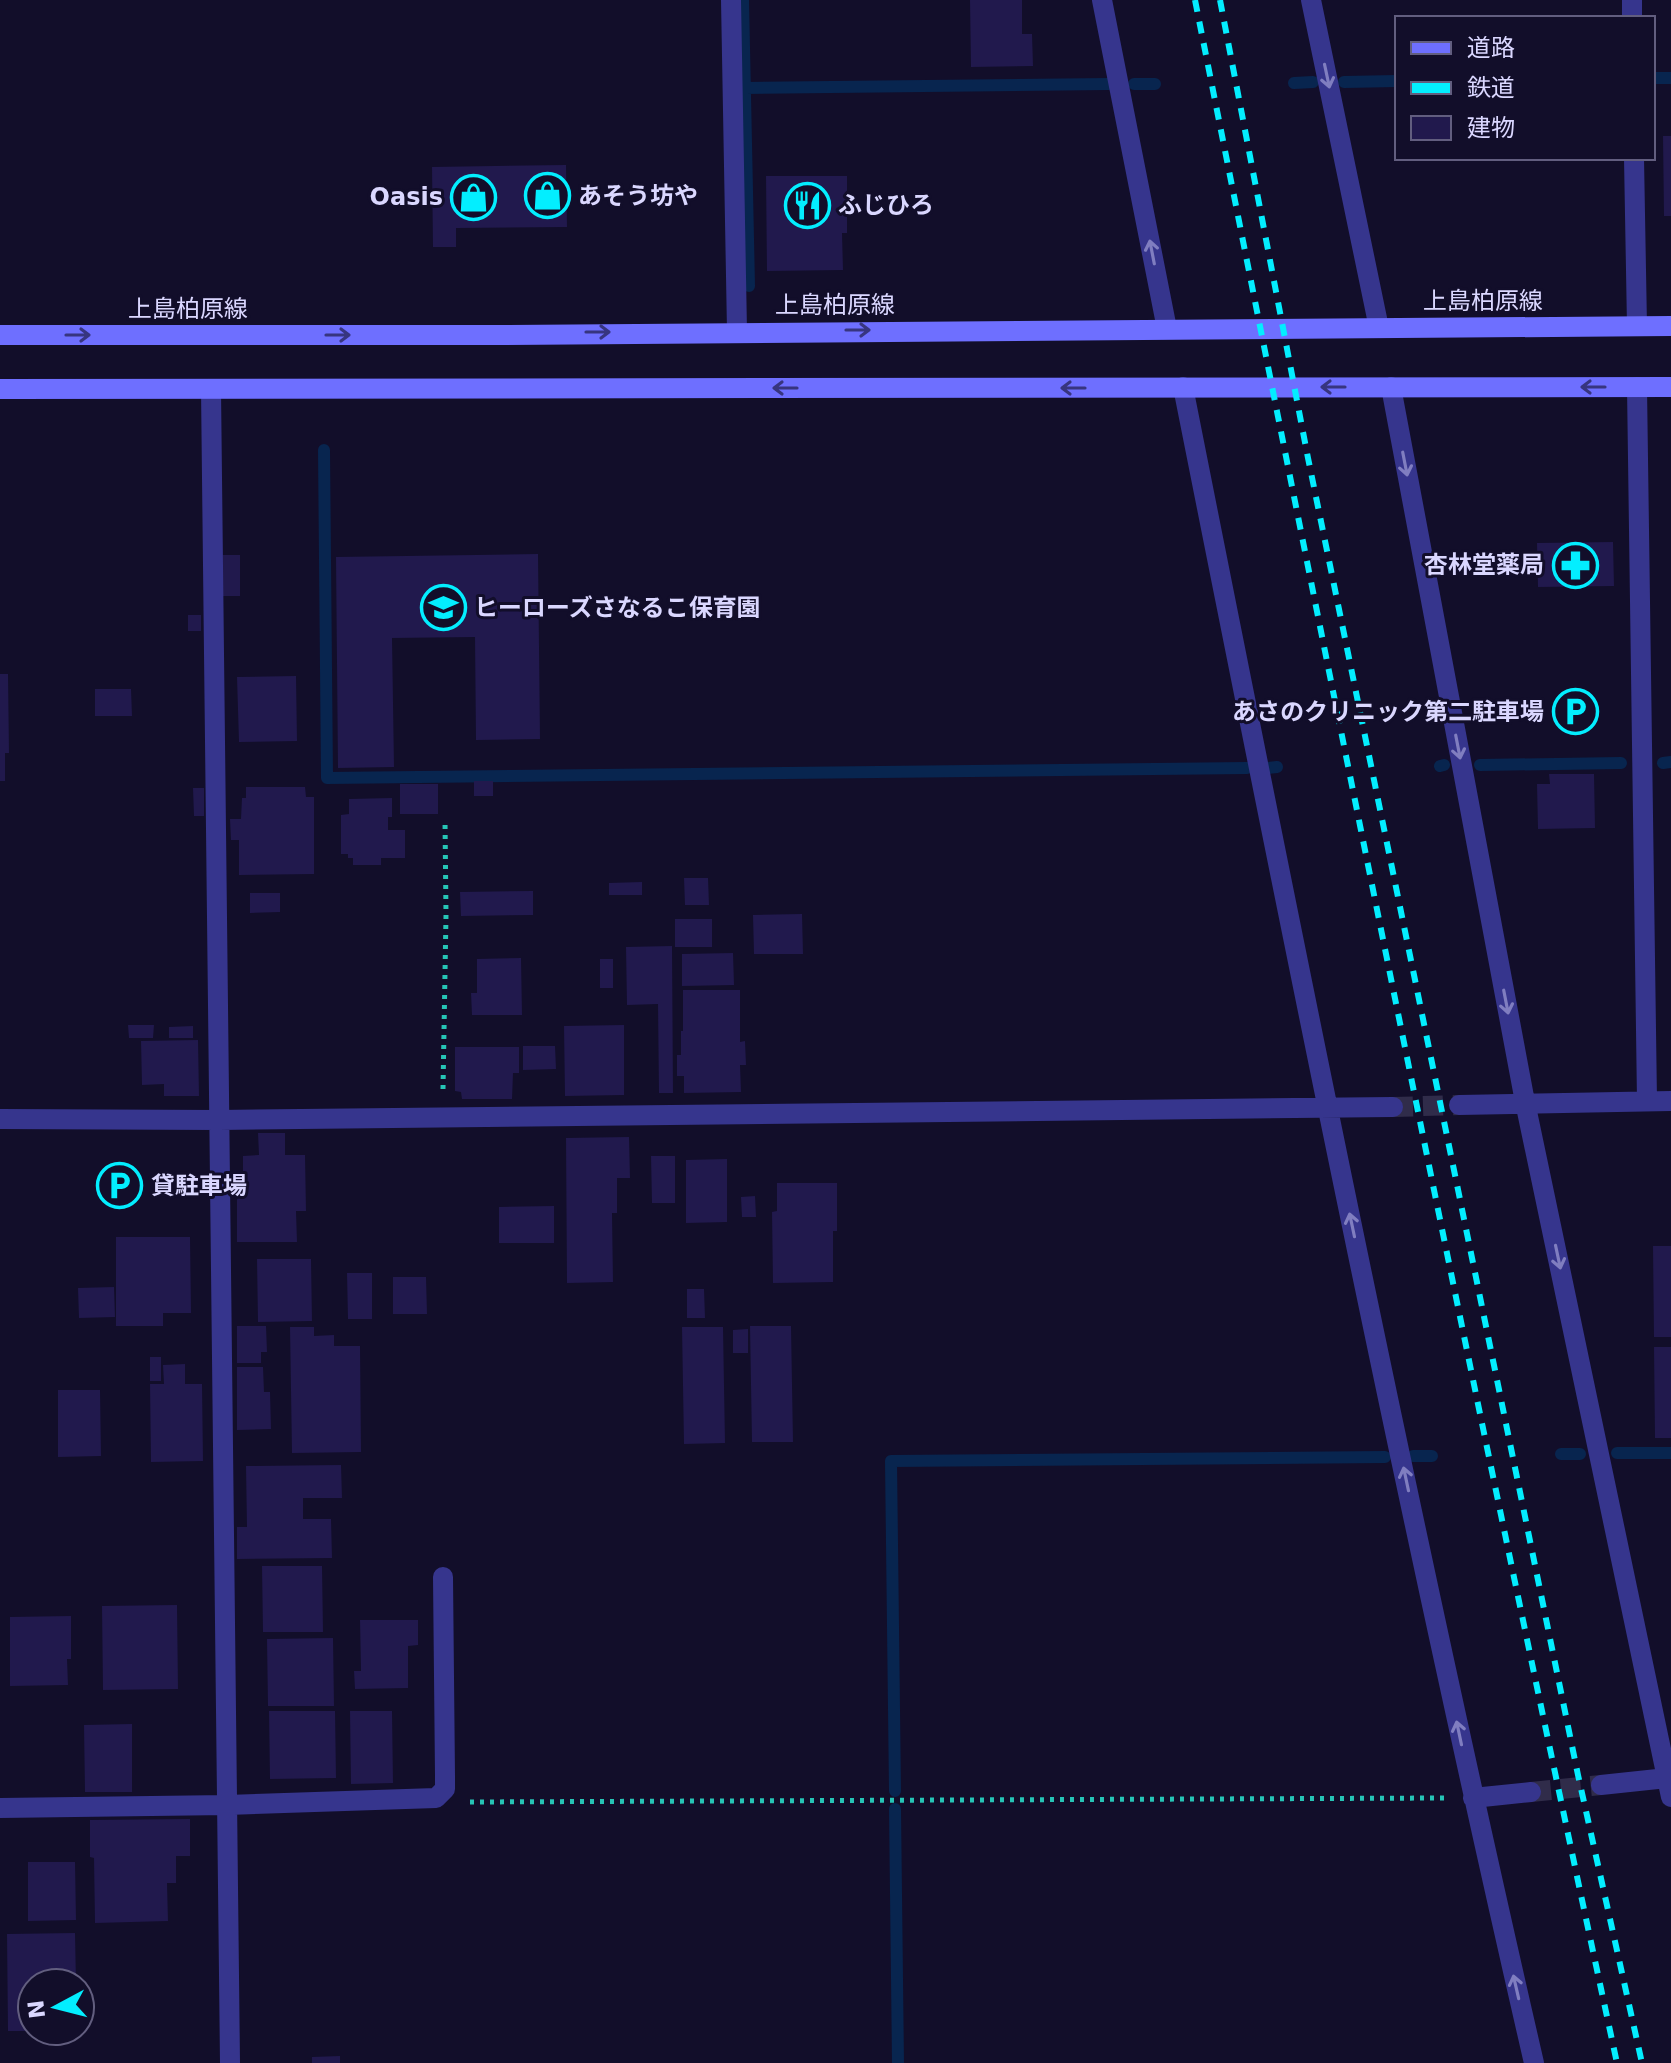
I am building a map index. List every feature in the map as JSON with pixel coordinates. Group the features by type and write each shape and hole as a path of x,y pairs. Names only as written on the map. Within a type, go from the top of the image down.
{"street":[{"path":"731,0 737,331"},
{"path":"1102,0 1167,329"},
{"path":"1311,0 1379,328"},
{"path":"1634,160 1637,326"},
{"name":"上島柏原線","path":"0,335 498,335 1671,326"},
{"path":"1183,387 1327,1109 1473,1798 1534,2063"},
{"path":"1391,387 1525,1102 1669,1787 1601,1785"},
{"path":"1637,387 1647,1101"},
{"path":"0,389 1671,387"},
{"path":"211,389 230,2063"},
{"path":"1459,1105 1671,1101"},
{"path":"0,1119 219,1120 1393,1107"},
{"path":"0,1808 436,1798 445,1789 443,1577"},
{"path":"1473,1798 1531,1792"}],"path":[{"path":"442,1118 445,820"},
{"path":"440,1794 472,1802 1473,1798"}],"building":[{"path":"970,0 1022,0 1022,34 1032,34 1033,66 971,67"},
{"path":"1663,136 1671,136 1671,216 1664,216"},
{"path":"566,165 567,227 456,228 456,247 433,247 432,167"},
{"name":"ふじひろ","path":"766,176 847,176 847,233 842,233 843,270 767,271"},
{"name":"杏林堂薬局","path":"1613,542 1614,586 1538,587 1537,543"},
{"path":"538,554 540,739 476,740 475,637 392,638 394,767 338,768 336,557"},
{"path":"223,555 240,555 240,596 223,596"},
{"path":"188,615 201,615 201,631 188,631"},
{"path":"0,674 8,674 9,753 5,753 5,781 0,781"},
{"path":"296,676 297,741 239,742 237,677"},
{"path":"95,689 131,689 132,716 95,716"},
{"path":"1549,774 1594,774 1595,828 1538,829 1537,784 1550,784"},
{"path":"474,781 493,781 493,796 474,796"},
{"path":"400,784 438,784 438,814 400,814"},
{"path":"246,787 305,787 306,797 314,797 314,874 239,875 239,840 231,840 230,819 241,819"},
{"path":"193,788 204,788 204,816 194,816"},
{"path":"392,798 388,830 405,830 405,858 381,858 381,865 353,865 353,858 341,854 341,815 349,814 349,799"},
{"path":"684,878 708,878 709,905 685,905"},
{"path":"642,882 642,895 609,895 609,883"},
{"path":"533,891 533,915 461,916 460,892"},
{"path":"250,893 280,893 280,912 250,913"},
{"path":"802,914 803,954 754,954 753,915"},
{"path":"675,919 712,919 712,947 675,947"},
{"path":"672,946 673,1093 659,1093 658,1004 627,1005 626,947"},
{"path":"733,953 734,985 682,986 682,954"},
{"path":"521,958 522,1015 472,1015 471,993 477,993 477,959"},
{"path":"600,959 613,959 613,988 600,988"},
{"path":"683,990 740,990 740,1042 745,1041 746,1065 740,1065 741,1092 684,1093 684,1076 677,1076 677,1055 681,1055 683,1031"},
{"path":"128,1025 154,1025 153,1038 129,1038"},
{"path":"624,1025 624,1095 565,1096 564,1026"},
{"path":"193,1026 193,1038 169,1038 169,1027"},
{"path":"198,1040 199,1096 164,1096 164,1084 142,1085 141,1041"},
{"path":"523,1046 555,1046 556,1069 523,1070"},
{"path":"455,1047 519,1047 519,1073 513,1073 512,1099 462,1099 461,1092 455,1091"},
{"path":"258,1133 285,1133 285,1155 305,1155 306,1211 296,1211 297,1242 237,1242 237,1172 243,1172 243,1156 259,1155"},
{"path":"629,1137 630,1178 617,1178 617,1213 612,1213 613,1282 567,1283 566,1138"},
{"path":"651,1156 675,1156 675,1203 652,1203"},
{"path":"727,1159 727,1222 686,1223 686,1160"},
{"path":"777,1183 837,1183 833,1282 773,1283 772,1212 777,1211"},
{"path":"755,1196 756,1217 742,1217 741,1197"},
{"path":"554,1206 554,1243 499,1243 499,1207"},
{"path":"116,1237 190,1237 191,1313 163,1313 163,1326 116,1326"},
{"path":"1653,1246 1671,1246 1671,1337 1654,1337"},
{"path":"257,1259 311,1259 312,1321 258,1322"},
{"path":"347,1273 372,1273 372,1319 348,1319"},
{"path":"393,1277 426,1277 427,1314 393,1314"},
{"path":"114,1287 115,1317 79,1318 78,1288"},
{"path":"687,1289 704,1289 705,1318 687,1318"},
{"path":"237,1326 266,1326 267,1352 261,1352 261,1363 237,1363"},
{"path":"750,1326 791,1326 793,1442 752,1442"},
{"path":"290,1327 314,1327 314,1336 334,1335 334,1346 360,1346 361,1452 292,1453"},
{"path":"682,1327 723,1327 725,1443 684,1444"},
{"path":"748,1329 748,1353 733,1353 733,1330"},
{"path":"1654,1347 1671,1347 1671,1438 1655,1438"},
{"path":"150,1357 161,1357 161,1381 150,1381"},
{"path":"185,1364 185,1384 202,1384 203,1461 151,1462 150,1384 164,1384 163,1365"},
{"path":"237,1367 263,1367 264,1392 270,1392 271,1429 237,1430"},
{"path":"58,1390 100,1390 101,1456 58,1457"},
{"path":"341,1465 342,1498 303,1498 303,1519 331,1519 332,1558 237,1559 237,1527 247,1527 246,1466"},
{"path":"262,1566 322,1566 323,1632 263,1632"},
{"path":"177,1605 178,1689 103,1690 102,1606"},
{"path":"71,1616 68,1685 10,1686 10,1617"},
{"path":"360,1620 418,1620 418,1645 408,1646 408,1688 355,1689 354,1671 361,1671"},
{"path":"333,1638 334,1706 268,1706 267,1639"},
{"path":"269,1711 335,1711 336,1778 270,1779"},
{"path":"350,1711 392,1711 393,1783 351,1784"},
{"path":"132,1724 132,1792 85,1792 84,1725"},
{"path":"190,1819 190,1856 176,1856 176,1883 167,1883 168,1921 95,1923 90,1820"},
{"path":"28,1862 75,1862 76,1920 28,1921"},
{"path":"75,1933 76,1967 16,1967 16,2031 8,2031 7,1934"},
{"path":"340,2056 340,2063 312,2063 312,2057"}],"waterway":[{"path":"743,0 749,286"},
{"path":"1655,78 1671,78"},
{"path":"1344,82 1395,81"},
{"path":"1294,83 1313,82"},
{"path":"745,88 1109,84"},
{"path":"1134,84 1155,84"},
{"path":"324,450 327,778 1247,768"},
{"path":"1663,763 1671,762"},
{"path":"1480,765 1621,763"},
{"path":"1440,766 1444,765"},
{"path":"1268,768 1277,767"},
{"path":"1617,1453 1671,1453"},
{"path":"1561,1454 1580,1454"},
{"path":"1413,1456 1432,1456"},
{"path":"895,1791 891,1461 1385,1457"},
{"path":"895,1809 898,2063"}],"tunnel":[{"path":"1393,1107 1459,1105"},
{"path":"1531,1792 1601,1785"}],"railway":[{"path":"1195,0 1455,1290 1617,2063"},
{"path":"1220,0 1308,458 1578,1775 1642,2063"}],"place":[{"name":"あそう坊や","path":"547,196"},
{"name":"Oasis","path":"474,197"},
{"name":"ふじひろ","path":"807,205"},
{"name":"杏林堂薬局","path":"1575,565"},
{"name":"ヒーローズさなるこ保育園","path":"443,608"},
{"name":"あさのクリニック第二駐車場","path":"1575,712"},
{"name":"貸駐車場","path":"120,1186"}]}
